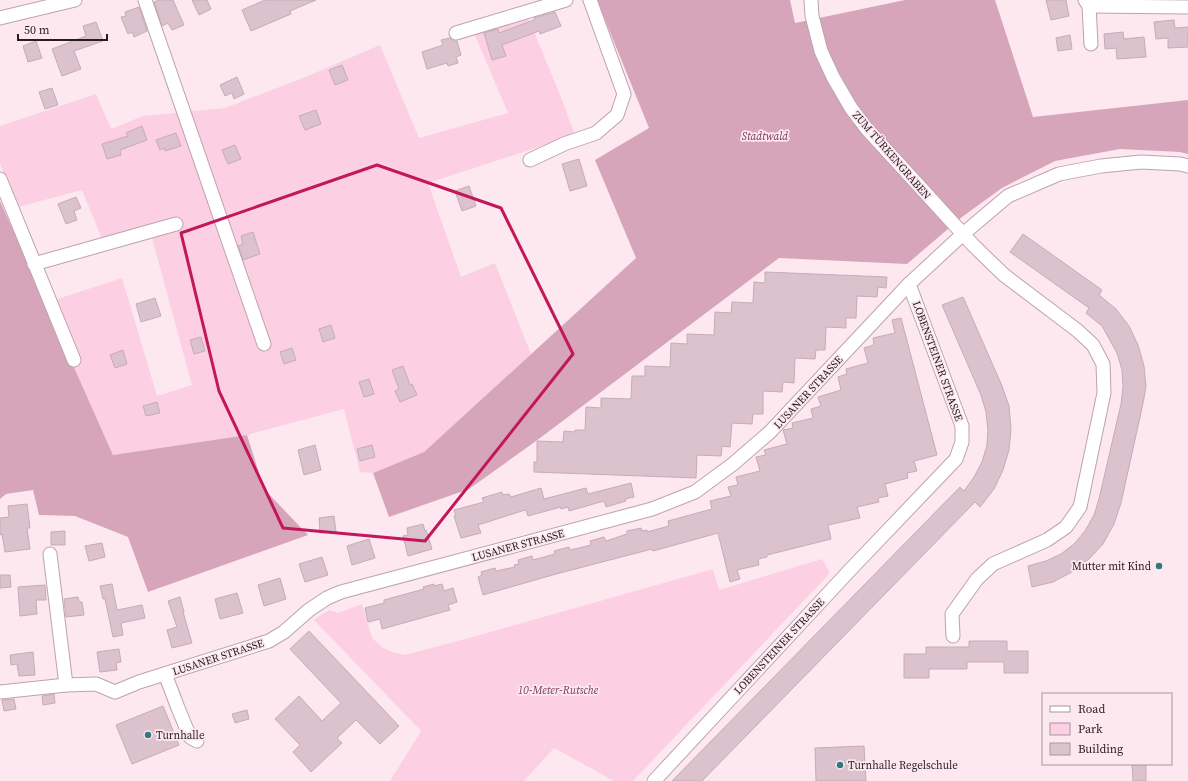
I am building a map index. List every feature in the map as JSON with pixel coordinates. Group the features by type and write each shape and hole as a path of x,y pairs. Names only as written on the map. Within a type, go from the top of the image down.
{"street":[{"path":"0,18 75,0"},
{"path":"145,0 264,344"},
{"path":"456,33 566,0"},
{"path":"530,160 564,144 596,132 617,115 624,94 590,0"},
{"name":"ZUM TÜRKENGRABEN","path":"811,0 812,16 821,51 833,77 851,108 867,129 963,234 1004,276 1078,331 1093,345 1103,364 1104,393 1080,507 1066,527 1047,540 994,564 977,579 952,614 953,636"},
{"path":"1091,44 1087,3 1188,7"},
{"path":"909,284 963,234 1008,196 1059,174 1101,166 1141,162 1180,164 1188,166"},
{"path":"0,179 74,360"},
{"path":"34,264 176,224"},
{"name":"LUSANER STRASSE","path":"0,692 66,685 96,684 115,692 138,682 269,641 284,632 309,610 327,598 341,592 652,509 696,492 733,464 770,432 909,284"},
{"name":"LOBENSTEINER STRASSE","path":"654,781 956,458 962,442 962,426 909,284"},
{"path":"50,554 66,685"},
{"path":"165,674 190,737 197,741"}],"highlighted area":[{"path":"377,165 501,208 573,354 425,541 283,528 219,391 181,233"}],"green space":[{"name":"Stadtwald","path":"597,0 790,0 795,23 905,0 995,0 1033,117 1188,100 1188,154 1180,152 1120,149 1055,161 1002,188 962,217 907,264 779,258 536,441 469,489 389,517 373,473 424,452 636,258 595,160 649,128"},
{"path":"528,17 575,135 428,183 461,277 495,263 531,354 424,452 373,473 360,472 344,409 247,435 113,455 45,303 122,278 157,396 192,385 152,238 104,249 102,239 82,190 18,207 0,164 0,126 96,94 111,129 143,116 225,108 303,78 380,45 419,138 508,113 474,33"},
{"path":"0,201 113,455 247,435 264,489 308,535 148,592 128,537 75,516 39,515 33,490 6,494 0,499"},
{"name":"10-Meter-Rutsche","path":"822,559 830,573 633,781 614,781 554,748 524,781 390,781 421,731 314,620 329,610 338,613 362,604 372,638 383,648 405,655 713,569 719,590"}],"building":[{"path":"159,0 173,0 184,25 172,30 168,23 162,26 154,2"},
{"path":"192,0 207,0 211,9 199,15"},
{"path":"265,0 316,0 290,11 291,14 251,31 242,10"},
{"path":"1046,0 1066,0 1069,16 1051,20"},
{"path":"139,7 147,31 134,37 132,32 128,34 121,17 126,16 125,12"},
{"path":"555,12 561,26 540,34 539,31 502,45 506,56 492,60 484,33 498,29 499,33 534,20 534,18"},
{"path":"1174,20 1175,28 1188,27 1188,47 1168,48 1168,38 1156,39 1154,22"},
{"path":"96,22 103,41 74,51 81,69 62,76 52,49 86,36 83,26"},
{"path":"1123,32 1124,39 1144,37 1146,57 1117,59 1116,48 1105,49 1104,34"},
{"path":"1070,35 1072,49 1058,51 1056,38"},
{"path":"450,38 453,41 457,41 461,55 456,57 458,63 448,66 447,63 427,69 422,52 443,45 441,40"},
{"path":"36,41 42,58 28,62 23,46"},
{"path":"342,65 348,80 335,85 329,70"},
{"path":"237,77 244,94 234,99 232,93 225,96 220,85"},
{"path":"52,88 58,105 45,109 39,92"},
{"path":"316,110 321,124 305,130 299,116"},
{"path":"142,126 147,140 120,150 121,155 107,159 102,144 128,136 126,133"},
{"path":"176,133 181,146 165,151 164,148 160,150 156,140"},
{"path":"235,145 241,159 228,164 222,150"},
{"path":"579,159 587,186 570,191 562,164"},
{"path":"469,186 476,206 462,211 455,191"},
{"path":"76,197 81,208 74,211 77,220 66,224 58,204"},
{"path":"253,232 260,254 243,260 238,246 243,244 241,236"},
{"path":"1023,234 1102,290 1099,295 1116,309 1129,326 1138,345 1144,366 1146,387 1121,503 1114,524 1103,544 1089,559 1072,572 1053,582 1032,587 1028,566 1046,561 1061,554 1074,544 1085,531 1094,515 1121,404 1123,387 1122,370 1117,353 1102,326 1086,313 1089,308 1010,252"},
{"path":"765,272 887,277 886,288 878,287 877,297 857,296 856,318 846,318 846,328 826,327 825,350 816,350 815,359 795,358 794,383 783,382 782,392 763,391 763,414 753,414 752,424 732,423 730,447 722,446 721,456 697,455 696,478 534,472 534,462 537,462 537,441 563,442 564,431 575,432 575,430 585,430 586,407 601,408 601,398 631,399 632,376 645,376 645,366 670,367 671,343 687,344 687,334 714,335 715,312 731,313 732,302 753,303 754,282 765,283"},
{"path":"963,297 1002,386 1009,406 1011,429 1009,450 1003,470 994,489 980,507 975,502 702,781 672,781 960,487 964,491 974,477 982,462 987,445 988,430 986,412 981,395 942,305"},
{"path":"155,298 161,316 141,322 136,304"},
{"path":"901,318 937,455 914,461 917,471 907,473 908,478 885,484 888,496 878,498 879,502 857,507 860,518 828,525 831,539 767,555 767,557 758,559 759,565 737,570 740,579 730,582 718,533 653,551 652,549 556,574 483,595 478,577 482,575 481,572 495,568 496,571 515,567 514,565 519,564 518,560 532,556 533,560 555,554 554,551 569,547 570,550 591,545 590,541 604,537 606,541 627,534 627,531 641,528 642,531 647,530 647,532 669,526 668,521 712,509 710,501 731,496 728,487 738,485 736,477 760,471 756,457 766,455 764,450 787,444 783,430 793,428 792,423 813,418 811,409 821,406 818,397 841,390 838,377 847,374 846,369 868,363 864,348 874,345 873,338 895,333 892,320"},
{"path":"331,325 335,338 323,342 319,329"},
{"path":"201,337 205,351 194,354 190,340"},
{"path":"292,348 296,360 284,364 280,352"},
{"path":"123,350 127,364 115,368 110,355"},
{"path":"403,366 410,385 412,384 417,395 400,402 395,391 399,389 392,370"},
{"path":"369,379 374,394 364,397 359,382"},
{"path":"157,402 160,413 146,416 143,406"},
{"path":"315,445 321,470 304,475 298,450"},
{"path":"372,445 375,457 360,461 357,449"},
{"path":"631,483 634,497 625,499 626,501 606,507 604,501 569,511 568,507 561,509 561,507 528,516 526,510 478,525 481,533 461,538 454,516 456,516 454,510 484,502 482,498 502,492 503,495 509,494 511,497 541,488 544,499 586,488 588,494"},
{"path":"27,504 30,528 27,528 30,549 5,552 2,534 0,535 0,518 9,517 8,506"},
{"path":"334,516 336,532 320,533 319,518"},
{"path":"423,524 432,549 408,556 403,536 408,535 407,528"},
{"path":"65,531 65,545 51,545 51,532"},
{"path":"369,539 375,558 352,565 347,546"},
{"path":"102,543 105,557 89,561 85,546"},
{"path":"322,557 328,575 305,582 299,564"},
{"path":"0,575 10,575 11,587 0,588"},
{"path":"280,578 286,599 264,606 258,585"},
{"path":"112,584 117,610 142,605 145,618 121,623 123,635 113,637 105,599 103,599 100,586"},
{"path":"434,584 434,586 442,584 444,591 453,588 457,602 448,605 450,610 382,629 380,619 368,622 365,608 384,603 384,600 424,589 423,587"},
{"path":"45,585 46,600 36,600 37,614 20,616 18,587"},
{"path":"237,593 243,613 220,619 215,599"},
{"path":"78,597 79,602 82,602 84,615 66,617 64,599"},
{"path":"180,597 192,643 172,648 167,630 177,627 168,601"},
{"path":"309,631 399,726 380,744 356,720 337,738 342,743 311,772 293,752 300,745 275,719 299,696 322,721 341,703 290,649"},
{"path":"969,641 1007,641 1007,651 1028,651 1028,673 1004,673 1004,662 967,662 967,669 929,669 929,678 904,678 904,654 926,654 926,647 969,647"},
{"path":"119,649 121,662 116,663 117,670 100,672 97,652"},
{"path":"33,652 35,675 19,676 17,664 11,665 10,655"},
{"path":"54,694 55,703 43,705 42,696"},
{"path":"14,699 16,709 4,711 2,700"},
{"name":"Turnhalle","path":"163,706 179,745 132,764 116,725"},
{"path":"247,710 249,719 235,723 232,714"},
{"name":"Turnhalle Regelschule","path":"864,746 866,781 816,781 815,748"},
{"path":"1132,765 1146,765 1146,781 1133,781"}],"place":[{"name":"Mutter mit Kind","path":"1159,566"},
{"name":"Turnhalle","path":"148,735"},
{"name":"Turnhalle Regelschule","path":"840,765"}]}
